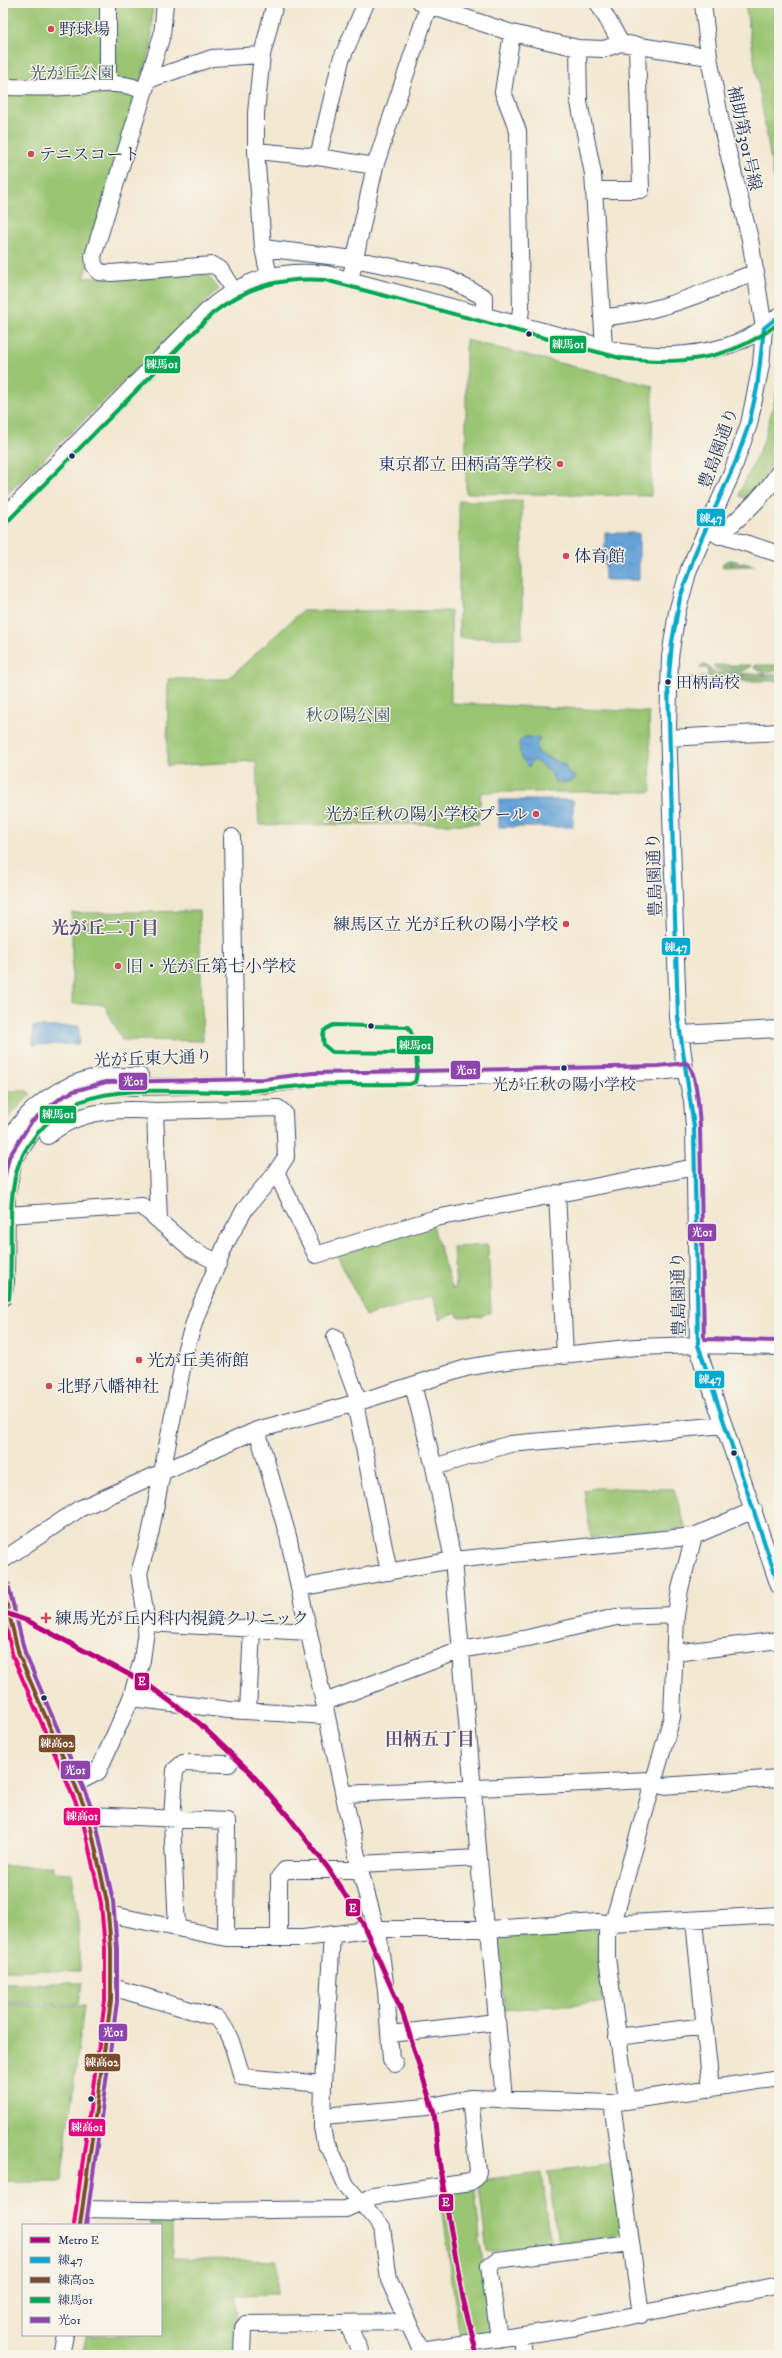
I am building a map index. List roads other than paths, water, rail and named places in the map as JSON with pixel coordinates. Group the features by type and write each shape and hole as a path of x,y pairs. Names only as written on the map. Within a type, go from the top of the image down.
{"street":[{"path":"108,3 108,84"},
{"path":"165,3 162,35 93,256 94,264 99,272 111,273 213,265 220,269 233,290"},
{"path":"269,276 263,248 256,151 256,113 262,55 275,3"},
{"path":"318,157 341,60 366,3"},
{"path":"598,3 621,43"},
{"name":"補助第301号線","path":"703,3 709,57 722,128 756,272 764,328"},
{"path":"350,281 375,166 425,4 512,33 578,48 604,49 621,43 709,57"},
{"path":"512,33 503,92 518,131 521,309 519,325"},
{"path":"594,190 640,190 637,45"},
{"path":"578,48 579,102 593,174 604,347"},
{"path":"3,87 64,87 108,84 123,84 137,87 146,86 212,58 262,55"},
{"path":"256,151 318,157 375,166"},
{"path":"263,248 354,259 447,278 484,297 484,316"},
{"path":"3,518 209,309 233,290 269,276 287,272 306,272 350,281 604,347 642,355 696,352 719,348 744,340 764,328 779,316"},
{"path":"602,317 621,317 644,312 756,272"},
{"name":"豊島園通り","path":"764,328 761,365 749,424 713,533 684,583 673,631 668,686 680,1034 685,1069 692,1100 695,1167 698,1344 779,1586"},
{"path":"713,533 744,515 773,492 779,472"},
{"path":"713,533 779,554"},
{"path":"669,738 779,732"},
{"path":"232,837 236,1075"},
{"path":"680,1034 779,1029"},
{"name":"光が丘東大通り","path":"3,1154 11,1139 31,1112 58,1092 79,1082 118,1076 236,1075 313,1079 480,1077 658,1072 685,1069"},
{"name":"光が丘東大通り","path":"3,1298 6,1282 7,1215 10,1174 20,1148 37,1125 64,1102 106,1088 264,1085 313,1079"},
{"path":"218,1086 219,1109"},
{"path":"64,1102 65,1114 68,1121"},
{"path":"48,1136 68,1121 117,1110 155,1111 278,1108 284,1113 286,1157 276,1172 245,1209 227,1241 186,1348 163,1470 139,1573 147,1623 142,1660 131,1698 98,1772 75,1784"},
{"path":"155,1111 159,1221"},
{"path":"276,1172 316,1255 436,1218 695,1167"},
{"path":"557,1193 565,1356"},
{"path":"7,1215 142,1206 191,1249 219,1262"},
{"path":"336,1337 357,1403 389,1572"},
{"path":"3,1560 79,1509 163,1470 257,1430 357,1403 413,1385 488,1364 636,1347 698,1344 779,1347"},
{"path":"413,1385 434,1467 453,1560 479,1858 504,2100"},
{"path":"434,1467 510,1444 724,1425"},
{"path":"257,1430 288,1536 359,1867 376,1929 386,1990 392,2060 395,2064"},
{"path":"299,1588 453,1560 694,1536 754,1510"},
{"path":"641,2315 631,2243 619,2102 617,2037 607,1958 607,1933 611,1924 672,1718 676,1616 680,1589 694,1536"},
{"path":"3,1589 19,1655 88,1815 103,1876 108,1914 112,1987 107,2035 80,2224"},
{"path":"131,1698 248,1711 326,1709 461,1650 528,1638 616,1616 676,1616"},
{"path":"147,1623 309,1632"},
{"path":"248,1711 252,1629"},
{"path":"675,1653 779,1640"},
{"path":"177,1928 172,1820 175,1770 183,1763 229,1764"},
{"path":"344,1794 649,1780 662,1786 779,1778"},
{"path":"88,1815 172,1820 227,1821 226,1938"},
{"path":"279,1938 279,1877 285,1870 359,1867 479,1858"},
{"path":"108,1914 226,1938 279,1938 332,1935 376,1929 487,1929 598,1922 611,1924 694,1921 733,1916 779,1915"},
{"path":"694,1921 711,2089"},
{"path":"332,1935 323,2084 322,2116 325,2143 331,2151 346,2186 360,2203 376,2218 382,2227 389,2280 422,2352 641,2315 779,2285"},
{"path":"112,1987 217,2018 221,2022 232,2045 242,2077 323,2084"},
{"path":"390,2034 496,2022"},
{"path":"617,2037 705,2026"},
{"path":"322,2116 427,2106 470,2098 619,2102 779,2078"},
{"path":"82,2209 302,2211 346,2209 374,2196 467,2182 476,2178 478,2171 470,2098"},
{"path":"499,2339 489,2266 496,2260 631,2243"},
{"path":"242,2355 242,2328 246,2324 407,2322"},
{"path":"346,2323 362,2355"},
{"path":"61,2355 65,2336"},
{"path":"521,2336 523,2355"}],"water":[{"path":"605,533 639,533 639,580 605,580"},
{"path":"525,737 540,738 536,746 538,753 565,765 568,773 575,776 575,779 569,782 555,782 550,772 534,760 531,762 530,767 527,765 521,756 519,742"},
{"name":"光が丘秋の陽小学校プール","path":"499,800 573,800 573,827 499,827"},
{"path":"79,1026 79,1044 33,1045 33,1027"}],"metro line":[{"name":"E","path":"3,1612 28,1621 147,1684 199,1723 249,1771 288,1816 328,1868 363,1924 403,2014 434,2113 441,2175 463,2298 477,2355"}],"place":[{"name":"野球場","path":"51,29"},
{"name":"テニスコート","path":"31,154"},
{"name":"東京都立 田柄高等学校","path":"560,464"},
{"name":"体育館","path":"566,556"},
{"name":"田柄高校","path":"668,682"},
{"name":"光が丘秋の陽小学校プール","path":"536,814"},
{"name":"練馬区立 光が丘秋の陽小学校","path":"566,924"},
{"name":"旧・光が丘第七小学校","path":"118,966"},
{"name":"光が丘秋の陽小学校","path":"564,1068"},
{"name":"光が丘美術館","path":"139,1360"},
{"name":"北野八幡神社","path":"49,1386"},
{"name":"練馬光が丘内科内視鏡クリニック","path":"46,1618"}],"district":[{"name":"光が丘二丁目","path":"105,928"},
{"name":"田柄五丁目","path":"430,1739"}],"park label":[{"name":"光が丘公園","path":"72,73"},
{"name":"秋の陽公園","path":"348,715"}]}
